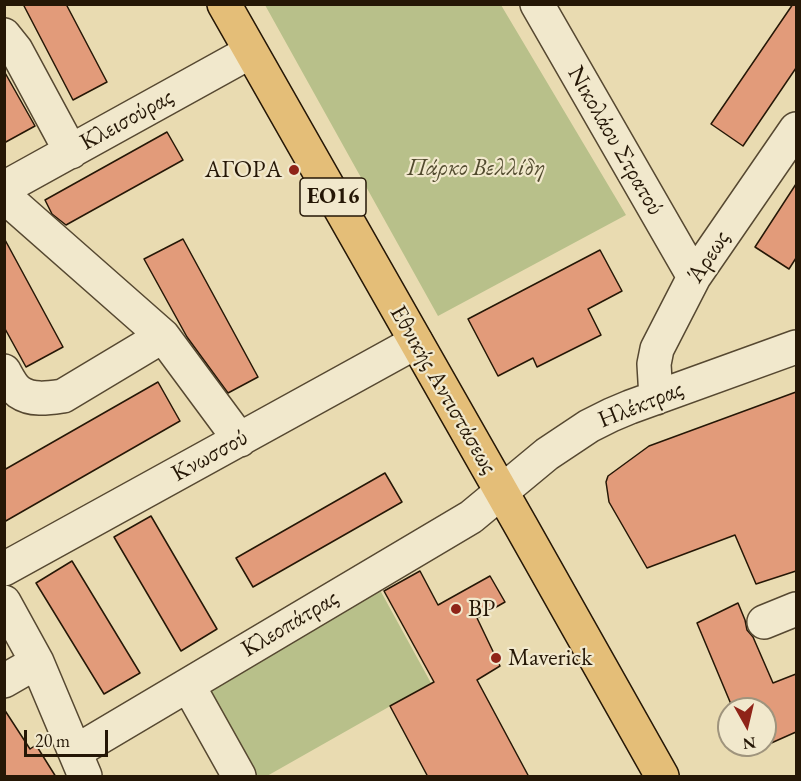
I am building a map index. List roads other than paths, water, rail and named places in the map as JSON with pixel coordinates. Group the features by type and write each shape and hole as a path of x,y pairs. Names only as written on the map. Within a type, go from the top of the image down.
{"main road":[{"name":"Εθνικής Αντιστάσεως","path":"224,4 662,777"}],"street":[{"name":"Νικολάου Στρατού","path":"537,4 694,277"},
{"path":"4,35 16,50 71,152"},
{"name":"Κλεισούρας","path":"4,188 250,52"},
{"name":"Άρεως","path":"656,398 654,364 657,349 694,277 796,129"},
{"path":"4,196 163,336 240,440"},
{"path":"4,371 19,392 47,399 63,396 163,336"},
{"name":"Κνωσσού","path":"4,569 416,342"},
{"name":"Ηλέκτρας","path":"501,491 547,454 611,415 796,347"},
{"name":"Κλεοπάτρας","path":"80,764 188,685 471,517 501,491"},
{"path":"4,602 37,662 80,764"},
{"path":"764,622 796,609"},
{"path":"4,681 37,662"},
{"path":"188,685 239,777"}],"place":[{"name":"ΑΓΟΡΑ","path":"294,170"},
{"name":"BP","path":"456,609"},
{"name":"Maverick","path":"496,658"}],"park label":[{"name":"Πάρκο Βελλίδη","path":"476,168"}]}
